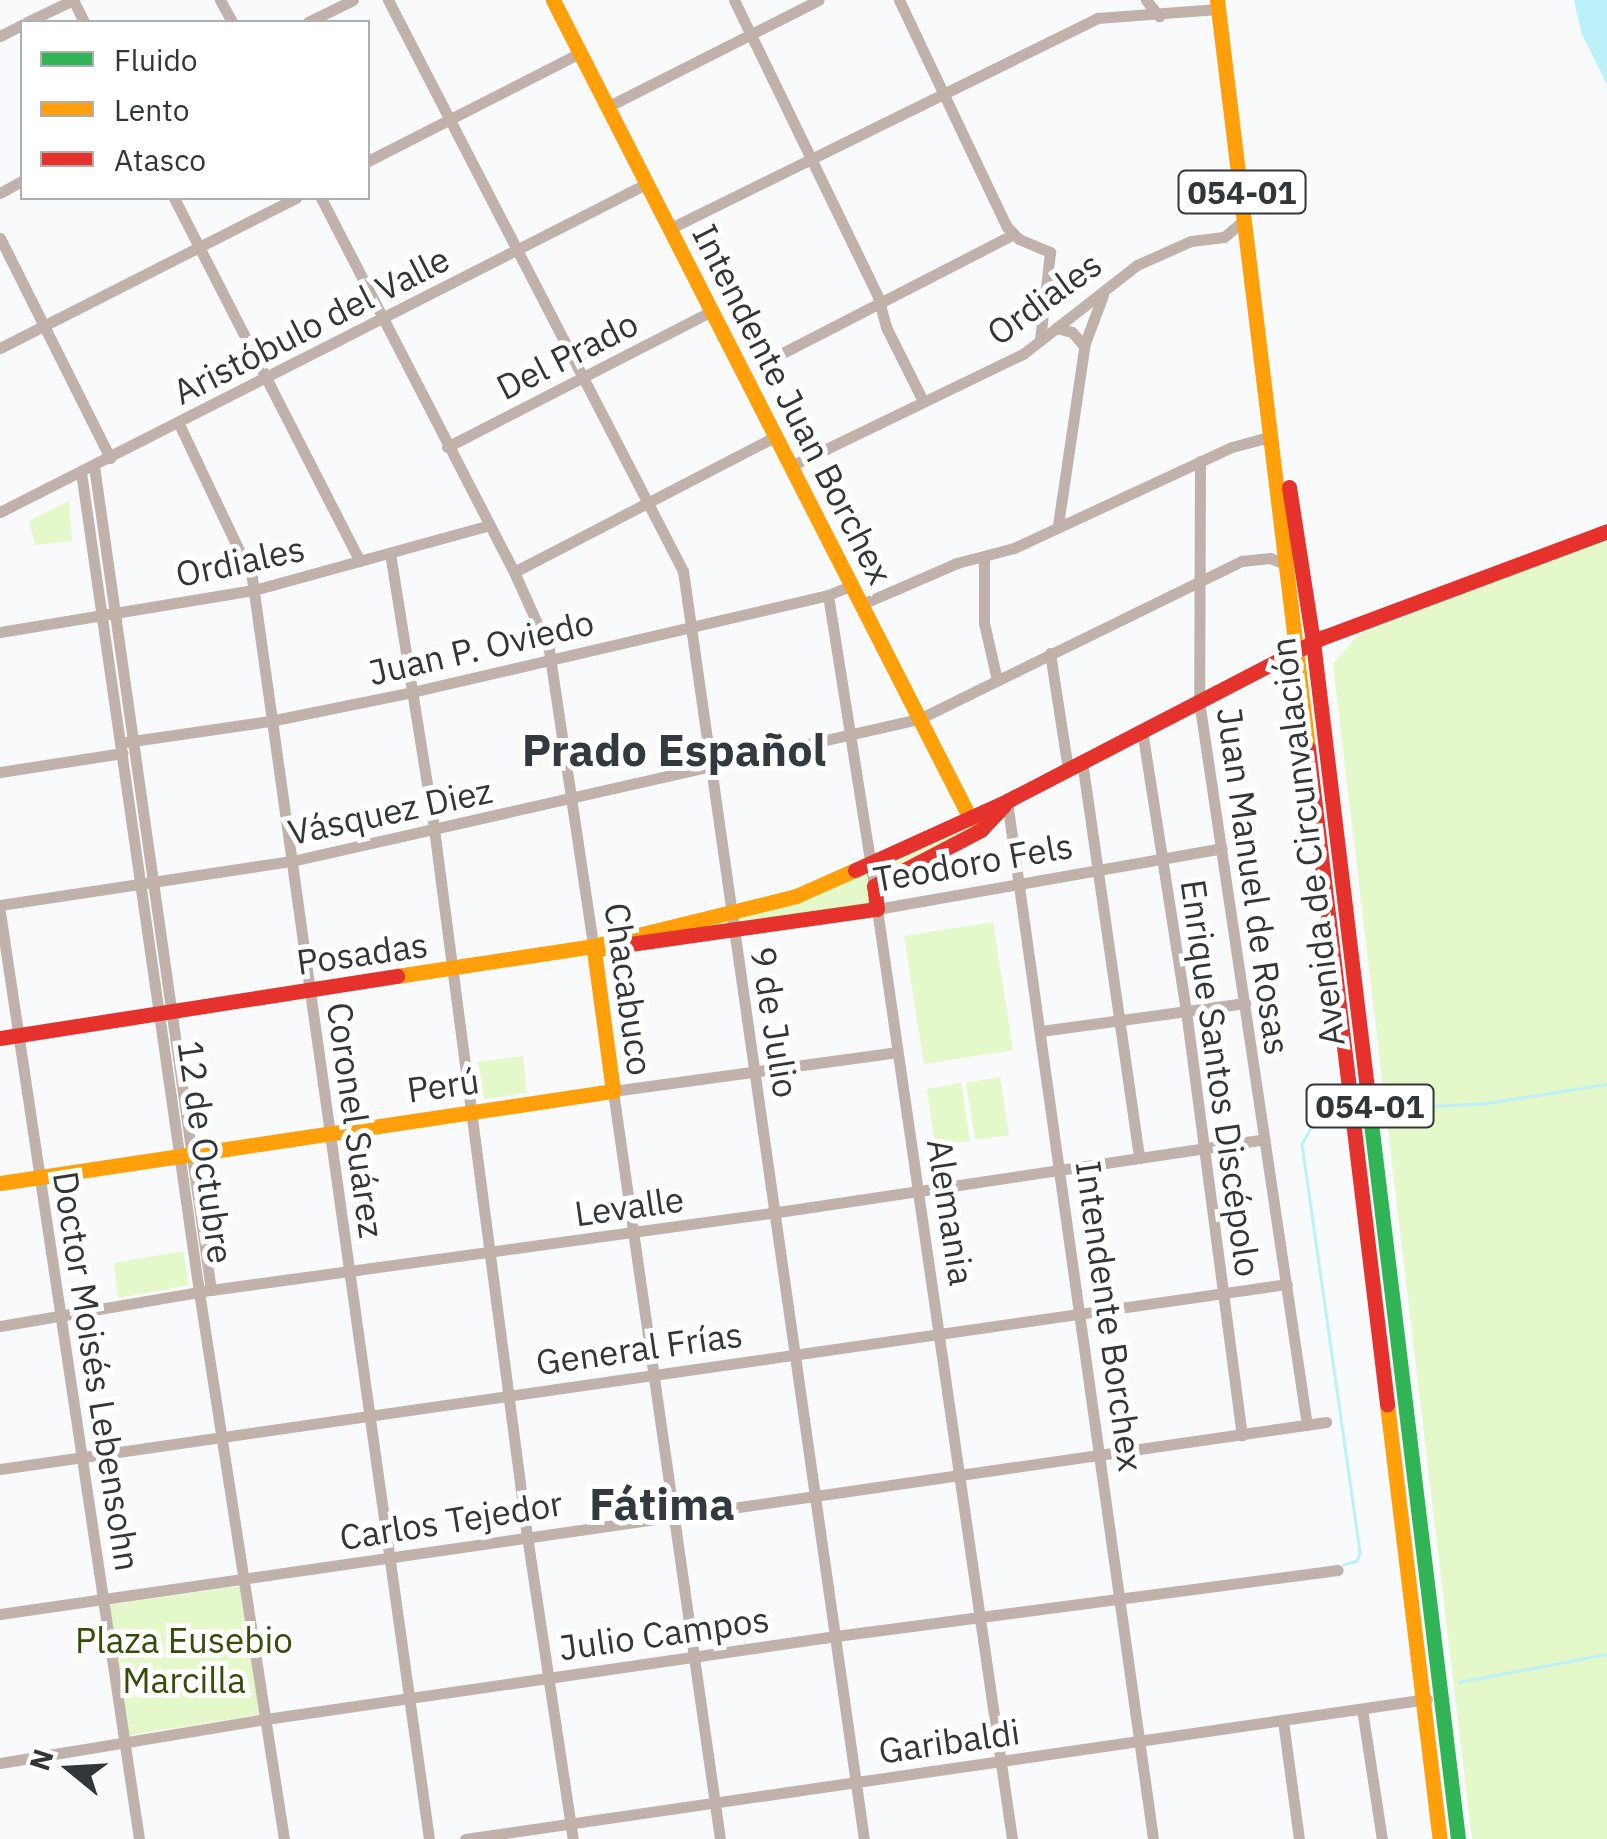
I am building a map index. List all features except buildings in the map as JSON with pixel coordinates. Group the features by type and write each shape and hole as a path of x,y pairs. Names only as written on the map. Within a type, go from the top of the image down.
{"main road":[{"name":"Intendente Juan Borchex","path":"553,0 970,818"},
{"name":"Avenida de Circunvalación","path":"1217,4 1269,438 1434,1699 1458,1839"},
{"name":"Avenida de Circunvalación","path":"1264,376 1299,538 1314,642 1434,1699 1440,1839"},
{"name":"Posadas","path":"594,948 796,896 1007,801 1314,642 1607,530"},
{"path":"874,886 989,824 1007,801"},
{"path":"970,818 989,824"},
{"name":"Alemania","path":"874,886 877,910"},
{"name":"Teodoro Fels","path":"733,929 877,910"},
{"name":"Posadas","path":"0,1038 733,929"},
{"name":"Chacabuco","path":"594,948 612,1091"},
{"name":"Perú","path":"0,1183 185,1152 612,1091"}],"street":[{"path":"33,20 73,0"},
{"path":"312,20 354,0"},
{"name":"9 de Julio","path":"388,0 586,376 683,571 730,910 778,1212 864,1839"},
{"path":"734,0 923,401"},
{"path":"608,108 820,0"},
{"path":"899,0 1014,234 1050,252 1040,340"},
{"path":"1146,0 1163,16"},
{"path":"671,228 1097,18 1163,16 1217,4"},
{"path":"370,160 580,53"},
{"name":"Aristóbulo del Valle","path":"0,512 646,184"},
{"path":"175,200 360,561"},
{"path":"0,348 292,200"},
{"name":"Chacabuco","path":"322,200 514,572 551,660 594,948"},
{"path":"1245,218 1224,238 1248,248"},
{"path":"762,364 1014,234"},
{"path":"0,238 110,458"},
{"name":"Ordiales","path":"791,466 1023,354 1157,254 1191,241 1224,238"},
{"path":"1058,525 1084,346 1092,316 1108,288"},
{"name":"Del Prado","path":"448,448 712,311"},
{"path":"1056,328 1072,332 1084,346"},
{"name":"Coronel Suárez","path":"179,424 250,566 429,1839"},
{"path":"514,572 776,436"},
{"path":"860,605 939,570 984,557 1200,461 1269,438"},
{"name":"Juan Manuel de Rosas","path":"1200,461 1199,701 1307,1425"},
{"name":"12 de Octubre","path":"94,466 116,613 126,746"},
{"name":"12 de Octubre","path":"81,472 147,883 222,1436 284,1839"},
{"name":"Ordiales","path":"0,632 254,590 487,526"},
{"path":"390,553 434,830 527,1536 574,1839"},
{"path":"984,557 984,623 997,680"},
{"name":"Vásquez Diez","path":"0,908 292,861 852,736 919,718 1197,581 1258,557 1286,564"},
{"name":"Juan P. Oviedo","path":"0,772 412,692 828,595 850,586"},
{"name":"Alemania","path":"828,595 874,886"},
{"path":"1050,654 1099,871 1139,1158"},
{"name":"Enrique Santos Discépolo","path":"1142,730 1186,1010 1242,1435"},
{"name":"Intendente Borchex","path":"1007,801 1154,1839"},
{"path":"989,824 1004,827 1013,836"},
{"name":"Teodoro Fels","path":"877,910 1222,848"},
{"name":"Doctor Moisés Lebensohn","path":"0,908 138,1839"},
{"name":"Alemania","path":"877,910 1012,1839"},
{"path":"1041,1030 1245,1002"},
{"name":"Perú","path":"612,1091 896,1052"},
{"name":"Chacabuco","path":"612,1091 720,1839"},
{"name":"Levalle","path":"0,1326 205,1292 1265,1139"},
{"name":"General Frías","path":"0,1469 1286,1284"},
{"name":"Carlos Tejedor","path":"0,1614 1326,1422"},
{"name":"Julio Campos","path":"0,1763 693,1656 1338,1570"},
{"name":"Garibaldi","path":"465,1839 1434,1699"},
{"path":"1362,1709 1382,1839"},
{"path":"1283,1720 1299,1839"}],"green space":[{"path":"69,501 72,541 35,545 29,521"},
{"path":"1607,539 1607,1839 1472,1839 1333,664 1359,634"},
{"path":"970,818 989,823 874,886 877,909 618,946 796,896"},
{"path":"993,922 1013,1050 924,1064 904,936"},
{"path":"523,1056 527,1093 484,1099 478,1062"},
{"path":"1000,1077 1009,1135 975,1140 966,1083"},
{"path":"961,1083 970,1141 935,1146 927,1089"},
{"path":"183,1251 189,1285 118,1298 114,1263"},
{"name":"Plaza Eusebio Marcilla","path":"241,1586 260,1715 128,1735 108,1605"}],"water":[{"path":"1574,0 1607,0 1607,85 1581,32"}],"waterway":[{"path":"1378,1109 1487,1103 1607,1084"},
{"path":"1342,1114 1311,1128 1302,1144 1360,1553 1357,1561 1344,1565"},
{"path":"1459,1682 1607,1654"}],"traffic: fast":[{"path":"1367,1090 1458,1839"}],"traffic: slow":[{"path":"553,0 970,818 980,821"},
{"path":"1217,0 1308,748"},
{"path":"397,976 593,946 796,896 855,870"},
{"path":"0,1183 613,1091 594,950 608,947"},
{"path":"1387,1404 1440,1839"}],"traffic: jam":[{"path":"1289,487 1313,642 1367,1090"},
{"path":"855,870 1007,801 1324,637 1607,531"},
{"path":"1308,748 1387,1404"},
{"path":"630,944 877,909 874,886 981,830 1004,805"},
{"path":"0,1038 397,976"}],"district":[{"name":"Prado Español","path":"674,750"},
{"name":"Fátima","path":"662,1504"}]}
